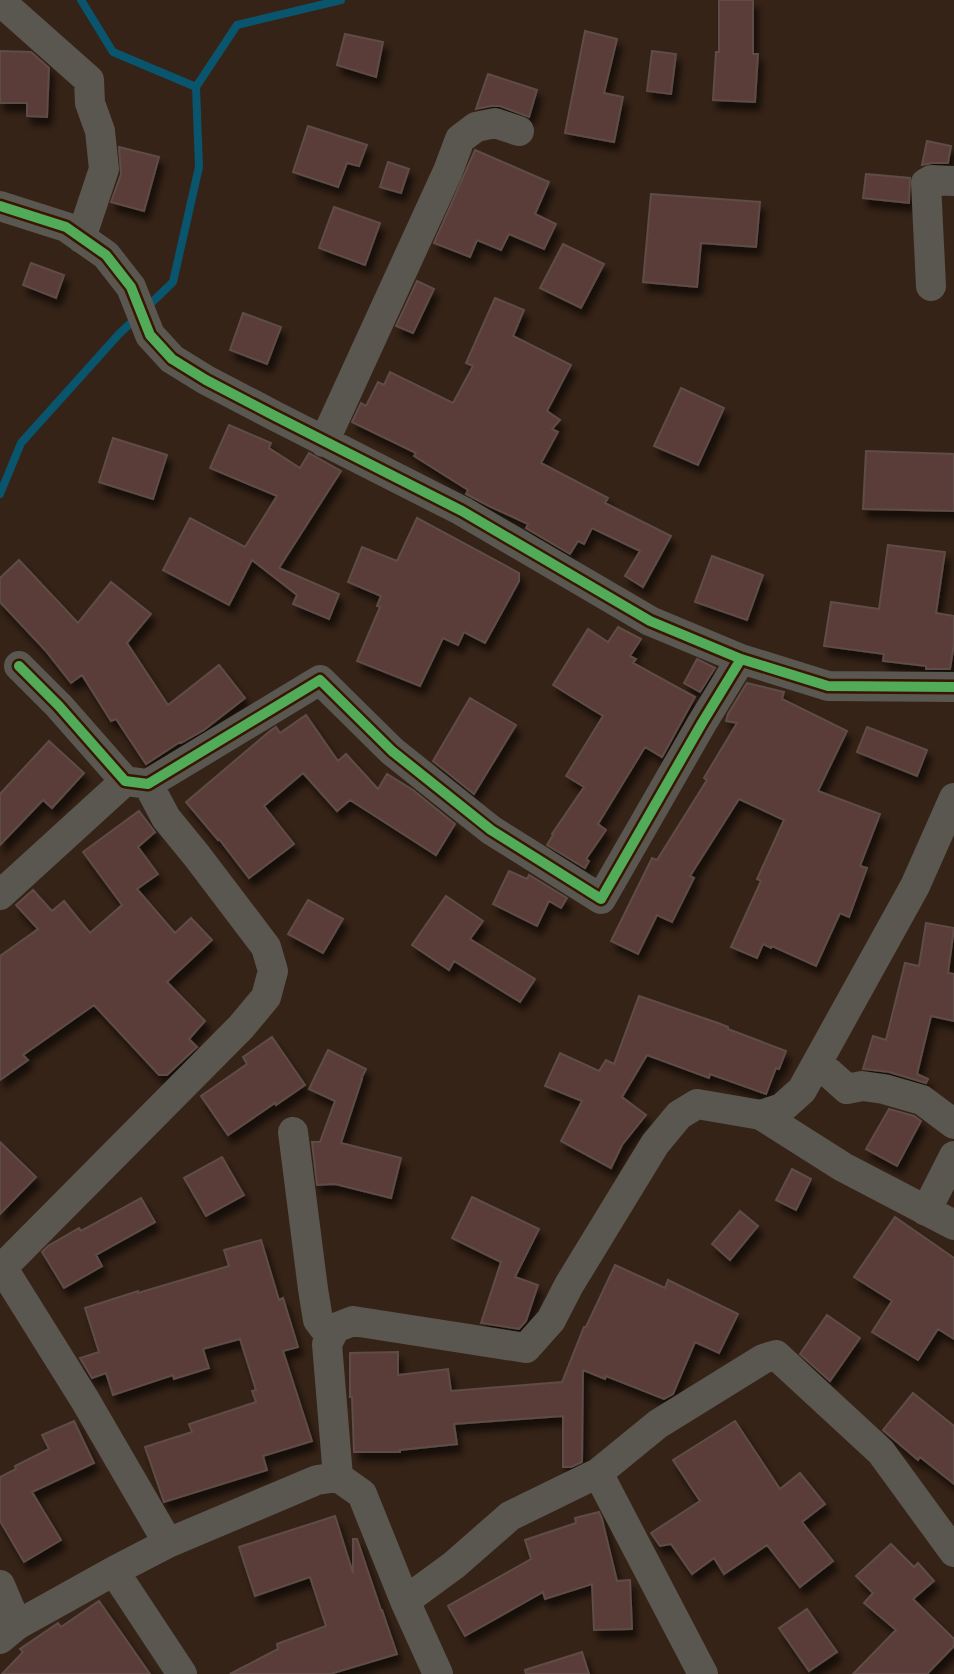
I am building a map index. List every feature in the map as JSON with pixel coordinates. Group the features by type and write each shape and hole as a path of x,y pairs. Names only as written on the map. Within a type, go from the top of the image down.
{"street":[{"path":"9,9 89,80 90,103 100,131 103,169 81,237"},
{"path":"324,442 448,171 460,139 475,127 495,123 519,131"},
{"path":"931,286 926,183 931,180 954,181"},
{"path":"0,206 66,227 106,255 131,286 150,335 172,359 206,380 324,442 462,511 650,621 741,659 828,686 954,687"},
{"path":"0,895 136,783 320,680 392,751 491,830 601,899 741,659"},
{"path":"19,666 136,783 166,818 266,947 273,971 266,997 241,1027 1,1269 85,1400 168,1544"},
{"path":"761,1115 782,1108 802,1090 915,886 954,798"},
{"path":"818,1063 847,1089 862,1086 884,1089 922,1100 954,1124"},
{"path":"293,1132 313,1289 318,1320 324,1328 335,1328 353,1321 526,1348 551,1320 655,1144 679,1115 697,1104 761,1115 843,1167 954,1225"},
{"path":"926,1211 954,1156"},
{"path":"335,1328 327,1344 338,1477"},
{"path":"405,1601 454,1565 510,1516 598,1473 658,1424 763,1359 776,1355 881,1452 954,1552"},
{"path":"598,1473 703,1674"},
{"path":"0,1585 9,1632 114,1571 168,1544 317,1480 338,1477 362,1494 438,1674"},
{"path":"114,1571 182,1674"}],"building":[{"path":"719,0 753,0 753,54 758,54 755,102 713,100 716,52 719,52"},
{"path":"585,31 617,39 604,93 623,97 614,142 565,133"},
{"path":"345,34 383,42 376,77 337,65"},
{"path":"0,51 31,52 49,68 47,117 27,116 27,103 0,103"},
{"path":"652,51 676,54 671,94 647,91"},
{"path":"488,74 537,90 529,117 500,106 476,109"},
{"path":"308,126 367,145 359,166 347,163 338,187 293,172"},
{"path":"927,141 951,146 948,163 922,165"},
{"path":"119,147 159,157 144,211 111,202 121,174"},
{"path":"475,150 549,182 535,214 556,224 544,249 509,234 501,250 477,240 470,257 434,243"},
{"path":"388,162 409,169 401,193 380,187"},
{"path":"866,174 910,178 909,203 863,198"},
{"path":"651,194 760,202 756,247 701,243 697,287 643,282"},
{"path":"334,207 380,223 365,265 319,248"},
{"path":"563,244 604,264 581,308 540,288"},
{"path":"31,263 64,275 56,298 23,285"},
{"path":"417,281 434,289 413,333 396,326"},
{"path":"495,298 524,310 513,336 571,365 547,411 560,420 552,429 558,432 541,463 608,498 605,503 671,536 643,587 625,576 640,551 592,528 584,544 578,541 570,554 526,528 528,524 466,494 468,490 414,456 416,453 352,422 361,403 366,406 378,382 384,385 390,372 453,403 473,366 466,363"},
{"path":"243,313 281,327 267,364 230,350"},
{"path":"681,388 724,408 698,465 654,446"},
{"path":"229,425 271,443 269,448 300,468 309,453 341,471 279,568 339,594 329,619 293,604 297,595 252,560 229,605 163,570 190,518 245,547 277,496 210,468"},
{"path":"113,438 167,455 153,499 99,482"},
{"path":"866,451 954,454 954,511 863,509"},
{"path":"417,518 519,573 519,581 485,643 464,632 458,645 443,638 420,686 357,661 380,607 377,606 381,596 348,582 362,547 397,561"},
{"path":"888,545 945,552 936,613 954,616 954,644 950,669 926,669 926,666 883,661 884,654 824,646 831,602 879,609"},
{"path":"712,556 763,575 747,620 695,602"},
{"path":"19,560 78,623 111,582 151,614 127,643 168,705 219,665 245,698 204,730 146,764 116,719 111,721 82,675 71,683 45,650 0,602 0,578"},
{"path":"618,627 641,639 630,656 636,659 633,663 695,697 662,757 645,747 598,824 606,830 586,859 589,861 585,868 547,845 584,787 566,776 603,716 553,685 588,629 608,642"},
{"path":"697,659 715,668 700,692 684,683"},
{"path":"747,683 784,692 782,699 847,731 818,791 880,814 860,866 867,868 849,917 840,913 816,966 772,946 771,948 763,944 757,958 731,947 761,881 757,879 784,820 739,799 690,876 694,878 672,922 657,915 638,954 611,941 652,858 657,860 707,780 704,778 737,723 726,721"},
{"path":"470,698 516,725 474,794 433,761"},
{"path":"306,715 338,761 346,754 378,789 387,774 413,790 455,824 436,855 350,800 337,811 303,773 264,806 294,844 249,878 186,802 270,731 276,727 280,733"},
{"path":"867,727 927,750 917,776 857,752"},
{"path":"49,741 84,773 52,808 43,800 0,845 0,794"},
{"path":"139,811 155,832 138,847 158,874 137,889 175,933 191,918 212,940 167,982 205,1021 189,1039 197,1047 167,1075 159,1075 94,1005 23,1055 28,1060 0,1080 0,956 38,929 16,905 33,890 52,911 64,901 90,933 122,905 83,852"},
{"path":"509,871 527,879 529,875 567,898 561,908 549,901 537,926 493,904"},
{"path":"446,896 483,921 470,939 535,979 520,1002 454,961 449,970 412,945"},
{"path":"308,900 343,919 323,953 288,934"},
{"path":"926,923 954,928 948,973 954,974 954,1021 931,1016 917,1074 928,1079 926,1083 889,1072 863,1069 873,1036 886,1040 905,963 919,966"},
{"path":"639,996 718,1023 786,1051 766,1094 710,1074 709,1078 647,1055 622,1097 646,1115 622,1145 611,1168 561,1141 582,1101 545,1086 560,1053 599,1071 606,1060 614,1064"},
{"path":"272,1037 305,1085 228,1135 201,1096 247,1064 243,1057"},
{"path":"328,1050 366,1069 341,1143 401,1158 391,1198 335,1184 317,1185 312,1142 320,1142 335,1101 309,1089"},
{"path":"889,1109 914,1116 921,1121 897,1166 866,1149"},
{"path":"0,1142 36,1177 0,1214"},
{"path":"222,1157 244,1195 206,1216 184,1178"},
{"path":"792,1169 811,1179 796,1210 776,1200"},
{"path":"472,1197 539,1229 515,1277 538,1285 526,1321 519,1329 481,1323 501,1262 452,1238"},
{"path":"141,1198 155,1222 96,1255 102,1266 64,1288 42,1252 79,1228 81,1231"},
{"path":"740,1211 758,1226 730,1260 712,1244"},
{"path":"895,1217 954,1258 954,1339 938,1329 918,1360 872,1332 892,1301 854,1277"},
{"path":"261,1240 279,1300 283,1298 298,1347 283,1351 312,1441 263,1456 267,1470 164,1502 145,1447 192,1432 189,1424 256,1402 252,1391 256,1390 240,1339 203,1349 209,1368 174,1379 173,1375 113,1395 106,1373 92,1378 80,1358 99,1352 85,1308 229,1266 224,1250"},
{"path":"615,1265 665,1288 668,1280 738,1314 719,1353 695,1342 673,1394 664,1399 606,1376 605,1379 583,1370 582,1462 563,1467 563,1416 454,1424 457,1444 400,1452 354,1452 350,1353 398,1352 398,1375 448,1369 451,1391 562,1382 584,1327"},
{"path":"827,1315 860,1338 830,1381 800,1354"},
{"path":"913,1393 954,1426 954,1484 920,1457 918,1460 883,1430"},
{"path":"74,1421 94,1463 32,1492 61,1540 24,1562 0,1521 0,1477 16,1469 15,1466 49,1449 42,1435"},
{"path":"735,1421 780,1489 800,1473 825,1504 802,1522 833,1561 800,1587 767,1545 724,1574 714,1558 692,1574 671,1544 660,1546 651,1533 700,1501 673,1460"},
{"path":"599,1512 617,1581 630,1580 632,1629 594,1630 592,1584 545,1599 543,1592 465,1636 448,1606 531,1559 525,1540 576,1523 575,1518"},
{"path":"335,1516 353,1573 353,1539 357,1539 397,1654 330,1674 230,1674 278,1649 277,1644 326,1626 310,1577 255,1596 239,1547"},
{"path":"891,1544 914,1567 918,1563 934,1581 913,1599 954,1639 954,1646 927,1674 853,1674 896,1630 864,1603 873,1593 856,1576"},
{"path":"99,1601 150,1674 2,1674 23,1652 20,1649 58,1623 61,1627"},
{"path":"807,1609 837,1652 809,1671 779,1628"},
{"path":"582,1652 589,1674 526,1674 525,1670"}],"waterway":[{"path":"81,0 113,52 196,87"},
{"path":"145,309 173,282 199,167 196,87 237,25 341,0"},
{"path":"0,494 21,443 136,318"}],"cycle path":[{"path":"0,206 66,227 106,255 131,287 150,335 172,359 206,380 462,511 650,621 741,659 828,686 954,687"},
{"path":"19,666 59,706 125,781 148,784 320,680 392,751 491,830 601,899 741,659"}]}
